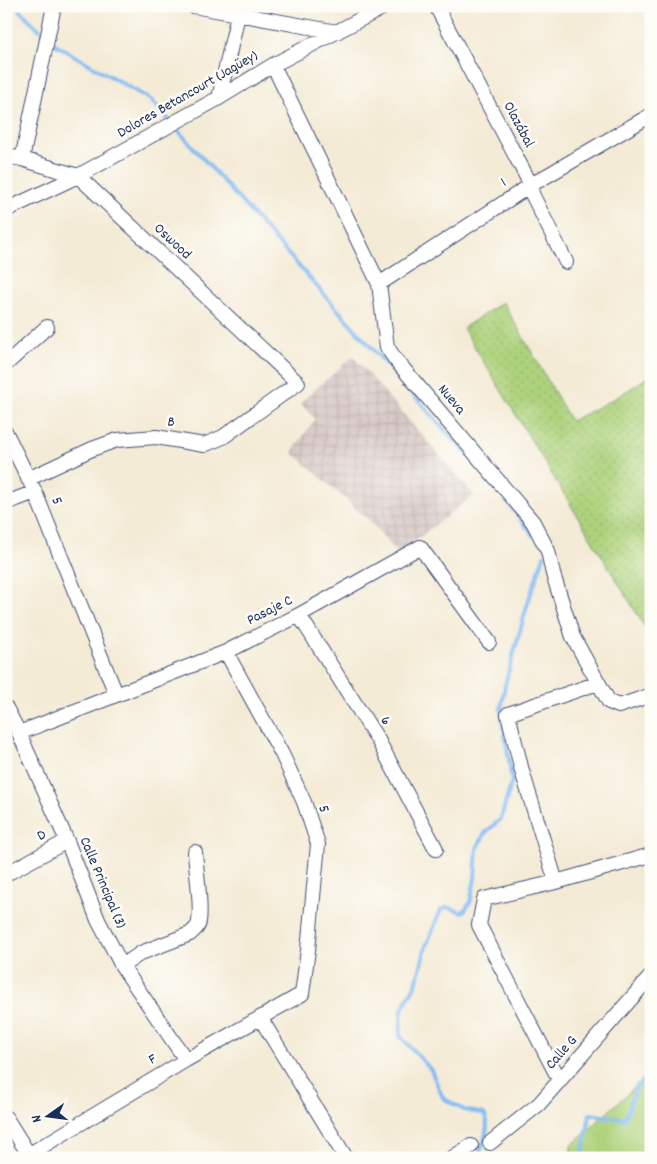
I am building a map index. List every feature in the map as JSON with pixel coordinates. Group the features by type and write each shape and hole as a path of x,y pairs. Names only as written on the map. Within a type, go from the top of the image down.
{"street":[{"path":"22,159 54,6"},
{"path":"193,6 239,10 337,32"},
{"name":"Dolores Betancourt (Jagüey)","path":"6,210 78,176 219,98 273,65 386,6"},
{"name":"Olazábal","path":"436,6 531,185 532,194 566,262"},
{"path":"219,98 239,10"},
{"name":"Nueva","path":"273,65 379,284 387,347 395,359 533,522 548,551 553,574 573,638 609,702 619,706 651,695"},
{"name":"1","path":"379,284 531,185 651,116"},
{"name":"Oswood","path":"6,156 78,176 298,383"},
{"path":"6,364 47,327"},
{"name":"B","path":"28,479 117,440 156,437 204,445 223,437 298,383"},
{"name":"5","path":"6,433 35,492 116,694"},
{"path":"6,503 35,492"},
{"name":"Pasaje C","path":"19,733 226,652 299,615 420,548 489,642"},
{"name":"6","path":"299,615 378,740 436,849"},
{"name":"5","path":"226,652 282,754 304,802 318,844 302,994"},
{"path":"556,882 522,771 508,714 598,683"},
{"name":"Calle Principal (3)","path":"6,708 67,841 98,920 122,966 186,1060"},
{"name":"D","path":"6,874 67,841"},
{"path":"122,966 140,953 190,934 200,923 195,852"},
{"path":"560,1081 479,925 484,899 556,882 651,855"},
{"name":"Calle G","path":"490,1143 540,1104 651,976"},
{"name":"F","path":"28,1156 186,1060 302,994"},
{"path":"261,1018 346,1158"},
{"path":"6,1118 28,1156"},
{"path":"452,1158 471,1146"}],"shaded area":[{"path":"353,356 474,495 398,554 371,522 292,452 315,419 300,403"}],"green space":[{"path":"503,302 571,421 619,396 651,375 651,637 463,328"},
{"path":"651,1072 651,1158 570,1158 571,1146"}],"waterway":[{"path":"15,6 44,34"},
{"path":"51,41 151,100 171,122"},
{"path":"175,127 476,465"},
{"path":"511,507 533,535"},
{"path":"479,1158 487,1125 484,1114 464,1110 443,1098 431,1070 400,1036 402,1009 416,984 426,946 441,910 448,907 461,912 470,903 475,878 477,848 485,833 501,819 512,780 501,709 505,685 528,602 544,556"},
{"path":"582,1158 590,1114 625,1119 637,1085 651,1083"}]}
